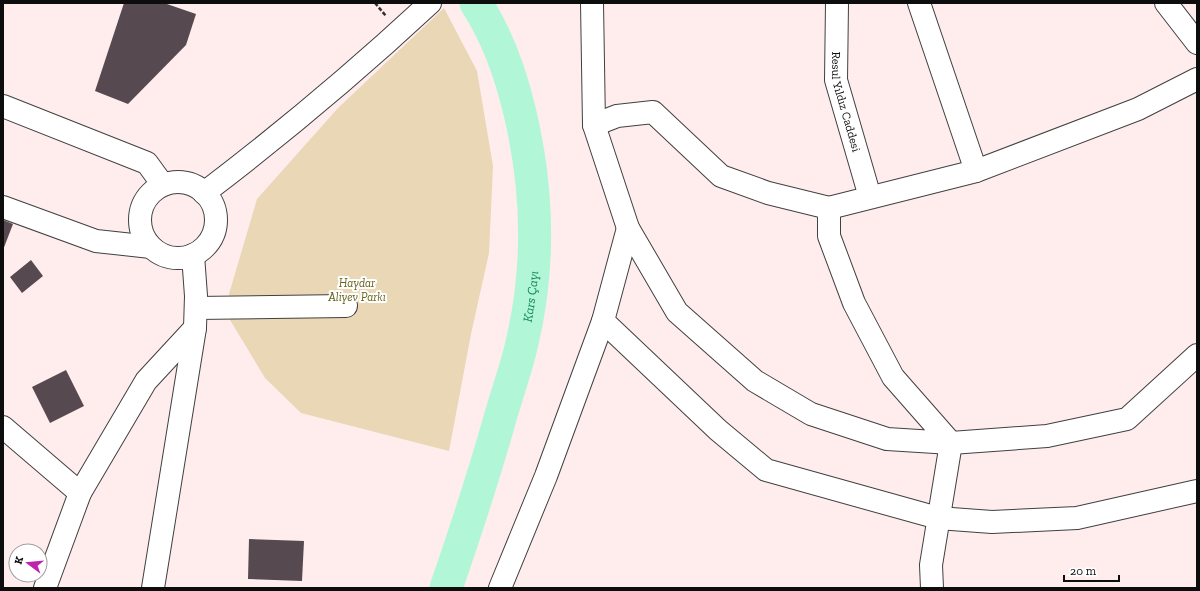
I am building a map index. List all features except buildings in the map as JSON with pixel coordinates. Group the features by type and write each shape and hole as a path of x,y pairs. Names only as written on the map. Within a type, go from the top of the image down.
{"street":[{"path":"204,193 270,142 386,44 430,3"},
{"path":"592,3 594,125 628,228 677,312 755,381 811,414 887,439 951,443 1047,436 1127,419 1197,355"},
{"name":"Resul Yıldız Caddesi","path":"837,3 836,80 870,197"},
{"path":"919,3 976,171"},
{"path":"1166,3 1197,43"},
{"path":"594,125 617,116 653,112 721,176 768,193 829,208 976,171 1138,109 1197,79"},
{"path":"3,106 148,163 163,185"},
{"path":"177,182 192,184 204,193 213,205 216,220 213,234 205,247 193,255 178,258 163,256 151,248 142,235 140,220 142,206 150,193 163,185 177,182"},
{"path":"3,207 96,241 151,248"},
{"path":"829,208 829,236 854,303 893,377 951,443"},
{"path":"500,588 546,476 603,321 628,228"},
{"path":"153,588 196,318 193,255"},
{"path":"45,588 80,492 146,381 196,318 346,306"},
{"path":"603,321 718,430 766,470 938,518 992,522 1077,518 1197,491"},
{"path":"3,427 80,492"},
{"path":"932,588 931,565 951,443"}],"green space":[{"name":"Haydar Aliyev Parkı","path":"444,8 477,71 493,166 489,253 471,334 449,451 301,413 265,378 230,320 229,294 257,199 338,108"}],"waterway":[{"name":"Kars Çayı","path":"446,588 480,485 520,353 528,314 534,257 533,199 526,142 520,113 503,56 491,29 476,3"}]}
